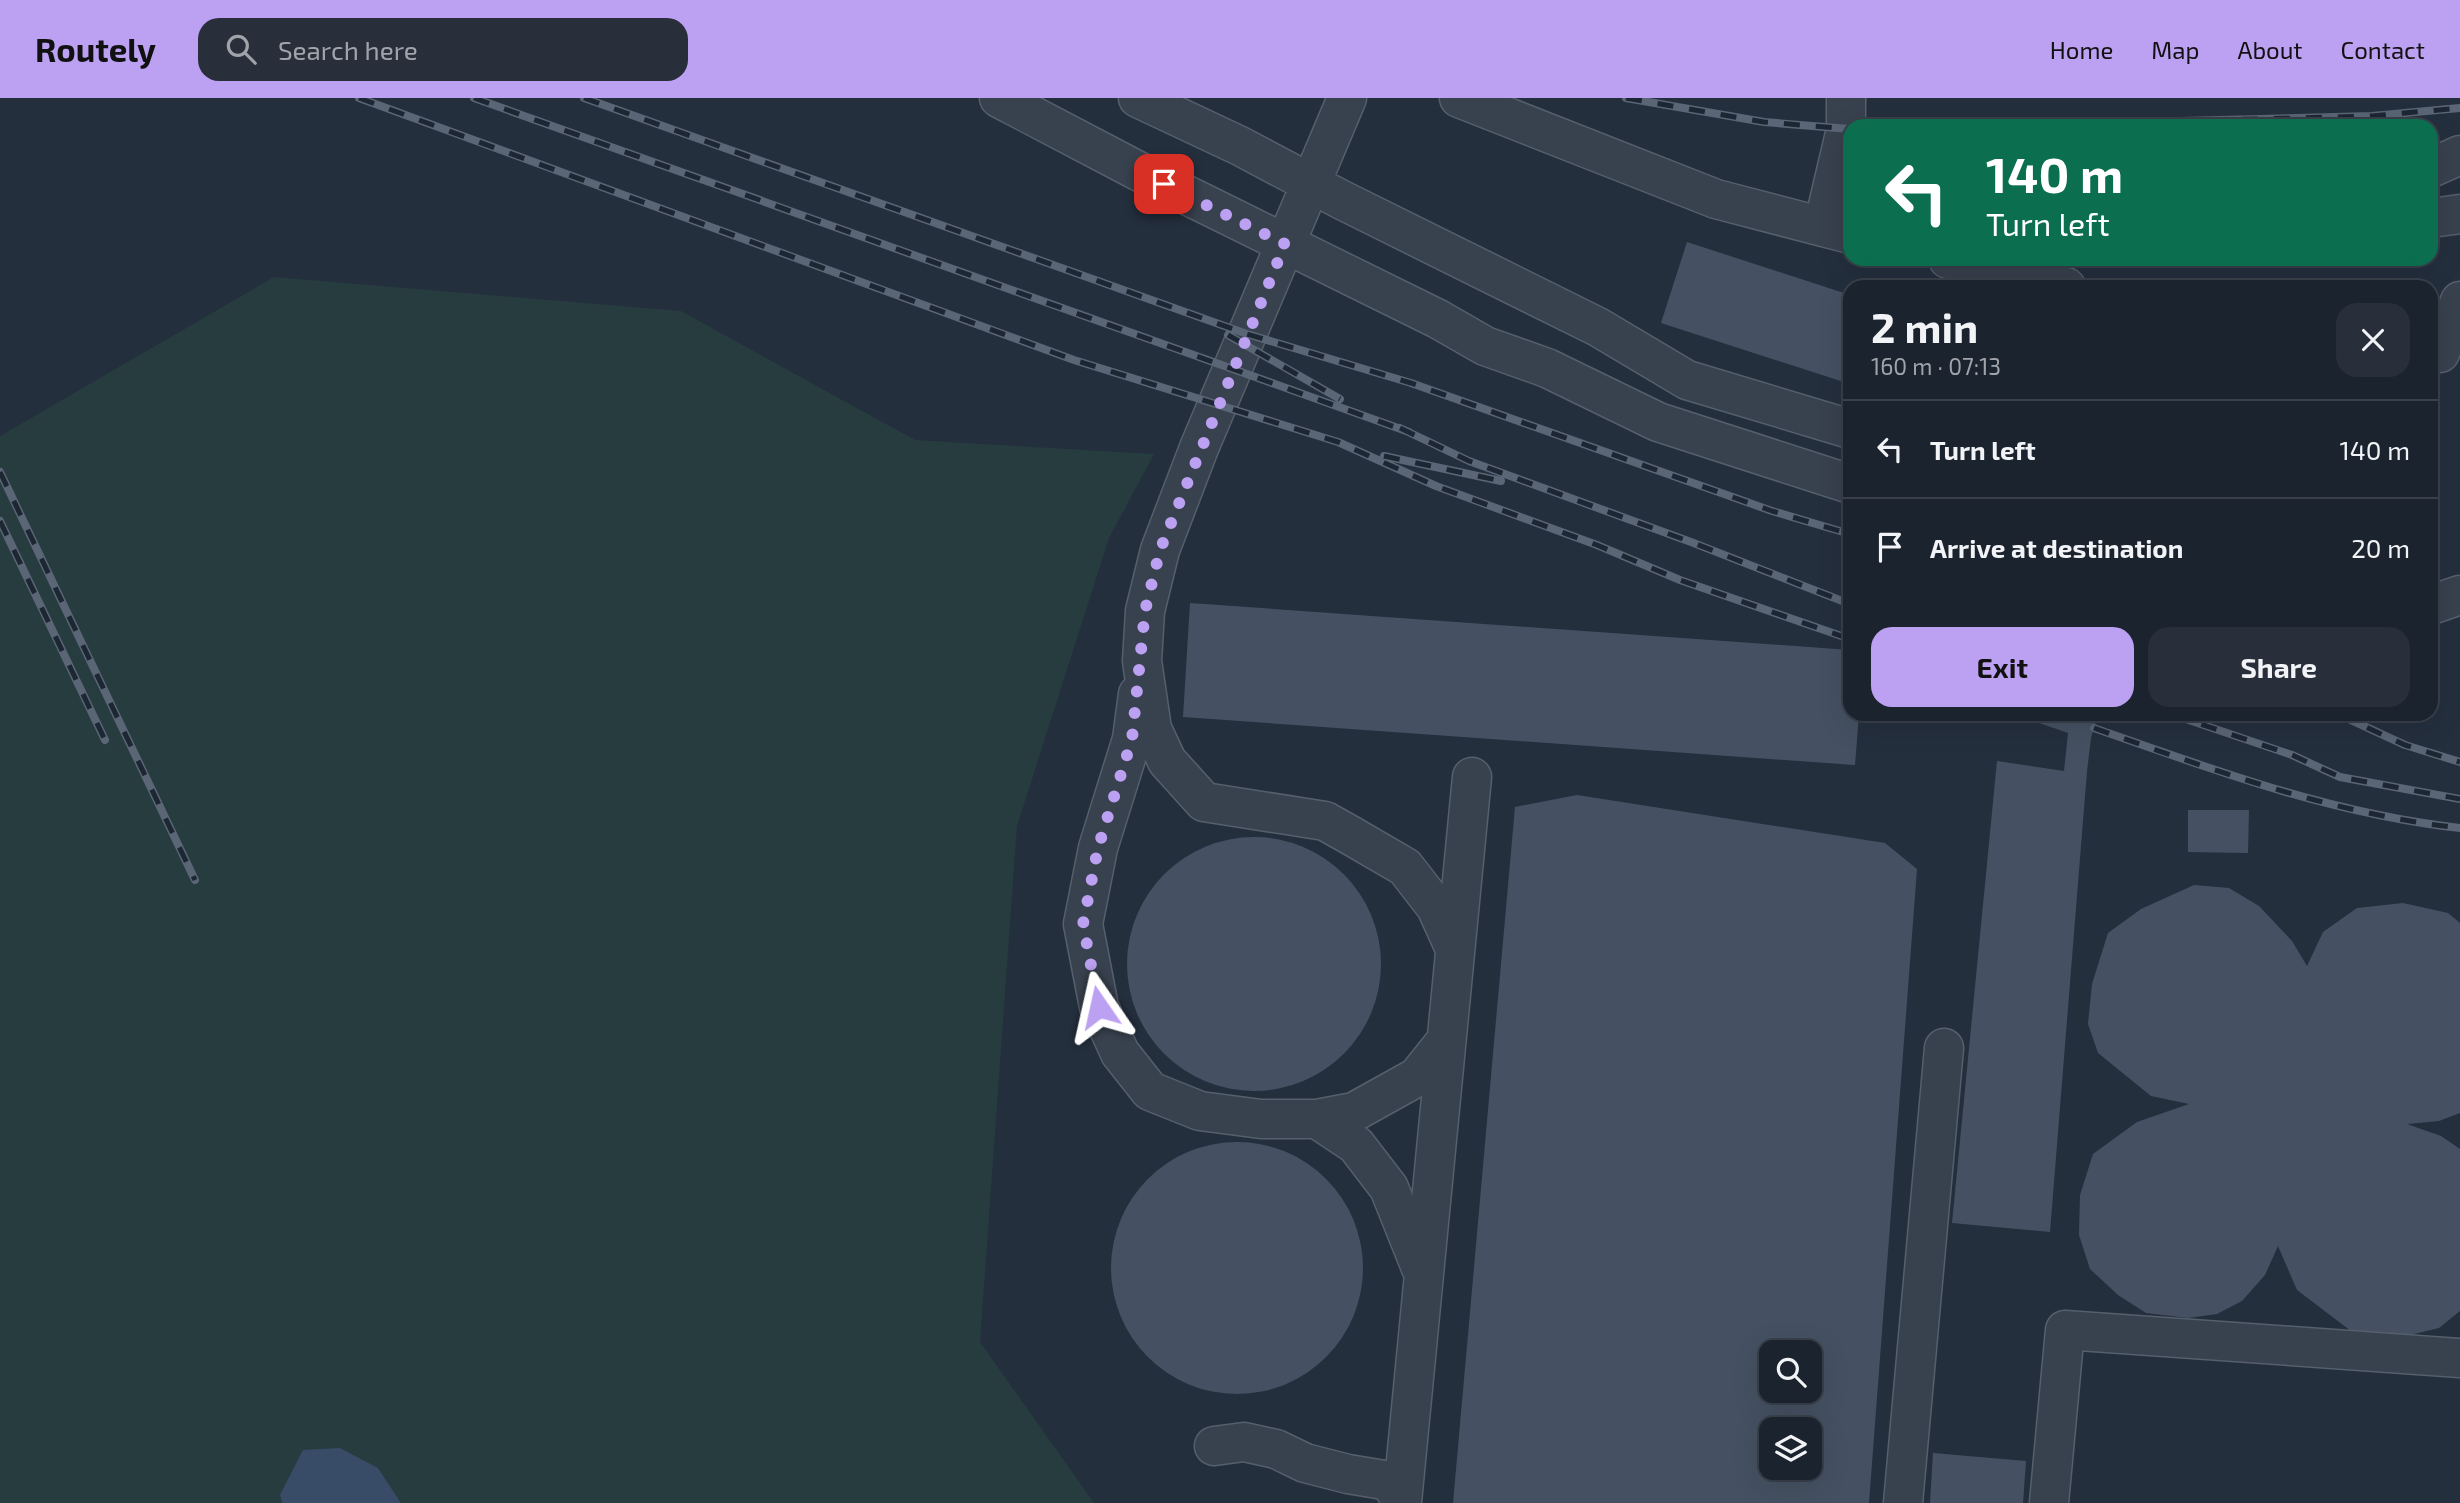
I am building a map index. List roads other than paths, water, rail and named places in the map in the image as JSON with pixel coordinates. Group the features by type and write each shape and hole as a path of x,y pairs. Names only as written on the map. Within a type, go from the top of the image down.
{"lane":[{"path":"999,98 1438,319 1476,342 1547,368 1658,422 1843,482"},
{"path":"1138,98 1240,146 1598,327 1687,380 1843,427"},
{"path":"1347,98 1160,550 1145,611 1132,739 1098,848 1083,924 1099,1007 1120,1053 1150,1091 1200,1111 1261,1119 1317,1119 1354,1112 1418,1077 1445,1042"},
{"path":"1459,98 1716,199 1836,231 1843,160"},
{"path":"1846,98 1846,119"},
{"path":"2438,165 2460,155"},
{"path":"2438,217 2460,214"},
{"path":"1978,266 2036,280"},
{"path":"2444,353 2460,301"},
{"path":"2438,603 2460,595"},
{"path":"1142,661 1152,729 1167,761 1204,802 1325,821 1405,867 1436,907 1455,949"},
{"path":"1402,1502 1472,777"},
{"path":"1903,1503 1944,1048"},
{"path":"1317,1119 1356,1145 1389,1188 1423,1272"},
{"path":"2049,1503 2065,1330 2460,1358"},
{"path":"1214,1446 1244,1443 1276,1449 1305,1463 1390,1481 1402,1502"}],"water":[{"path":"340,1448 378,1468 401,1503 282,1503 280,1495 303,1450"}],"railway":[{"path":"359,98 1074,360 1338,442 1436,486 1597,545 1680,580 1843,637"},
{"path":"474,98 1409,432"},
{"path":"584,98 1247,334 1411,383 1772,511 1843,532"},
{"path":"1626,98 1764,122 1843,128"},
{"path":"2256,119 2372,116 2460,108"},
{"path":"1228,335 1340,399"},
{"path":"1400,428 1469,461 1691,542 1843,601"},
{"path":"1384,456 1501,481"},
{"path":"0,472 195,880"},
{"path":"0,521 105,740"},
{"path":"2192,721 2292,755 2340,777 2460,799"},
{"path":"2353,721 2405,745 2460,762"},
{"path":"2094,728 2274,789 2366,812 2460,828"}]}
